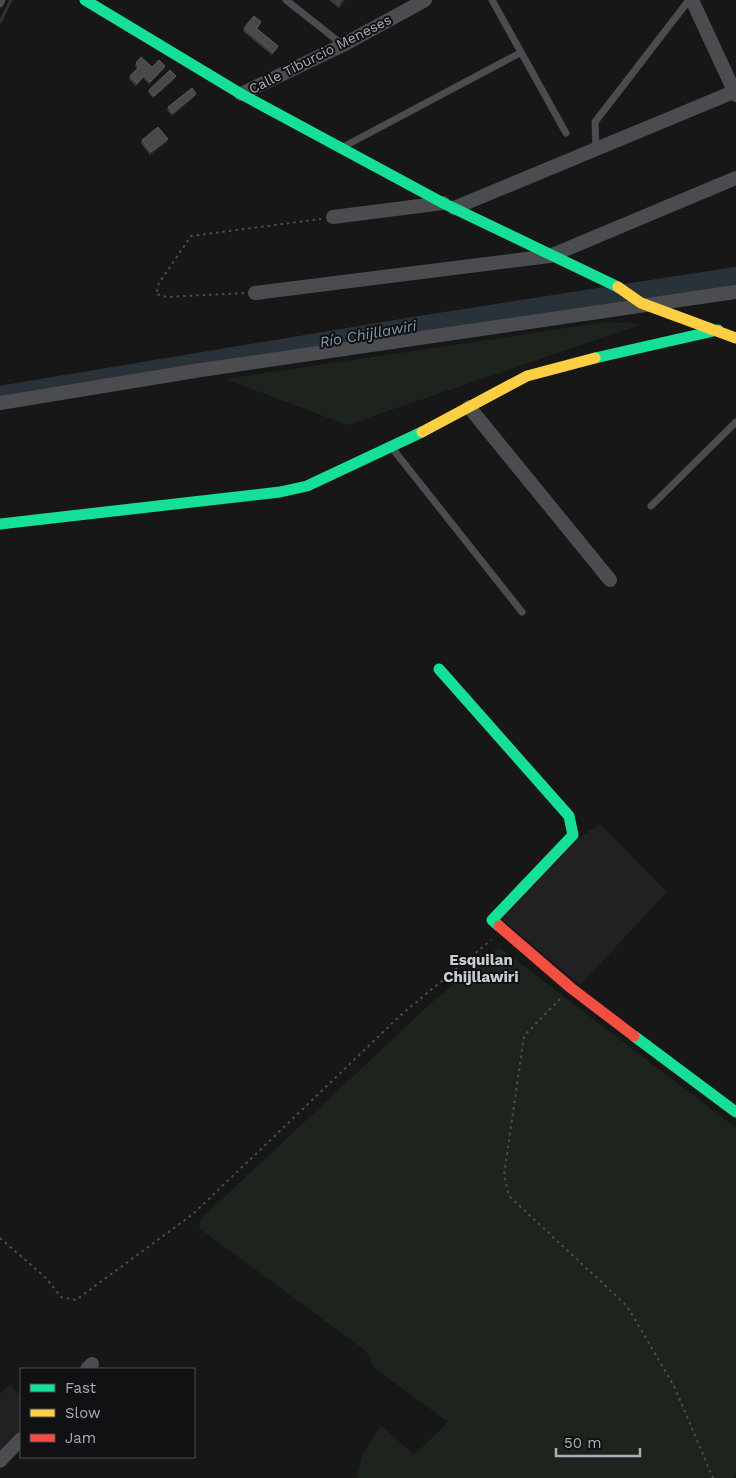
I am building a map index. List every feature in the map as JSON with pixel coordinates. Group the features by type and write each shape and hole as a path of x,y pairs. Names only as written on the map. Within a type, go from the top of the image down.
{"street":[{"path":"85,0 241,94 448,205 550,256 620,288 646,304 736,338"},
{"name":"Calle Tiburcio Meneses","path":"241,94 343,45 425,0"},
{"path":"333,217 448,205 596,149 736,92 690,0"},
{"path":"255,293 550,256 736,178"},
{"path":"0,403 201,370 736,292"},
{"path":"0,524 280,492 307,486 391,448 527,376 627,350 718,330"},
{"path":"469,407 610,580"},
{"path":"439,669 569,816 573,835 492,920 571,988 736,1112"},
{"path":"0,1461 20,1440"}],"lane":[{"path":"0,4 2,0"},
{"path":"286,0 343,45"},
{"path":"492,0 566,133"},
{"path":"596,149 595,122 690,0"},
{"path":"341,148 520,53"},
{"path":"651,506 736,422"},
{"path":"391,448 522,612"}],"path":[{"path":"255,293 167,297 156,294 158,283 191,236 333,217"},
{"path":"0,1238 46,1278 61,1297 76,1300 194,1214 402,1014 503,931"},
{"path":"571,988 524,1036 504,1175 509,1196 626,1306 674,1386 713,1478"}],"shaded area":[{"path":"606,322 642,324 347,425 226,379"},
{"path":"600,824 667,892 580,985 503,920 580,837"},
{"path":"499,947 736,1128 736,1474 732,1478 357,1478 362,1455 381,1425 414,1455 448,1422 374,1368 366,1351 199,1228 201,1219 430,1004"},
{"path":"10,1384 20,1396 20,1430 0,1451 0,1394"}],"building":[{"path":"254,16 261,22 256,28 278,46 273,52 244,28"},
{"path":"141,57 152,67 159,60 165,66 150,82 144,75 137,83 130,76 139,67 136,63"},
{"path":"170,70 176,76 154,96 149,90"},
{"path":"192,88 196,94 173,113 168,107"},
{"path":"158,127 168,139 151,152 142,140"}],"waterway":[{"path":"0,22 11,0"},
{"name":"Río Chijllawiri","path":"0,396 425,325 736,277"}],"traffic: fast":[{"path":"85,0 241,94 443,203 618,287"},
{"path":"595,358 718,330"},
{"path":"0,524 280,492 307,486 422,432"},
{"path":"439,669 569,816 573,835 492,920 499,926"},
{"path":"634,1036 736,1112"}],"traffic: slow":[{"path":"618,287 641,303 736,338"},
{"path":"422,432 527,376 595,358"}],"traffic: jam":[{"path":"499,926 571,988 634,1036"}],"district":[{"name":"Esquilan Chijllawiri","path":"481,968"}]}
